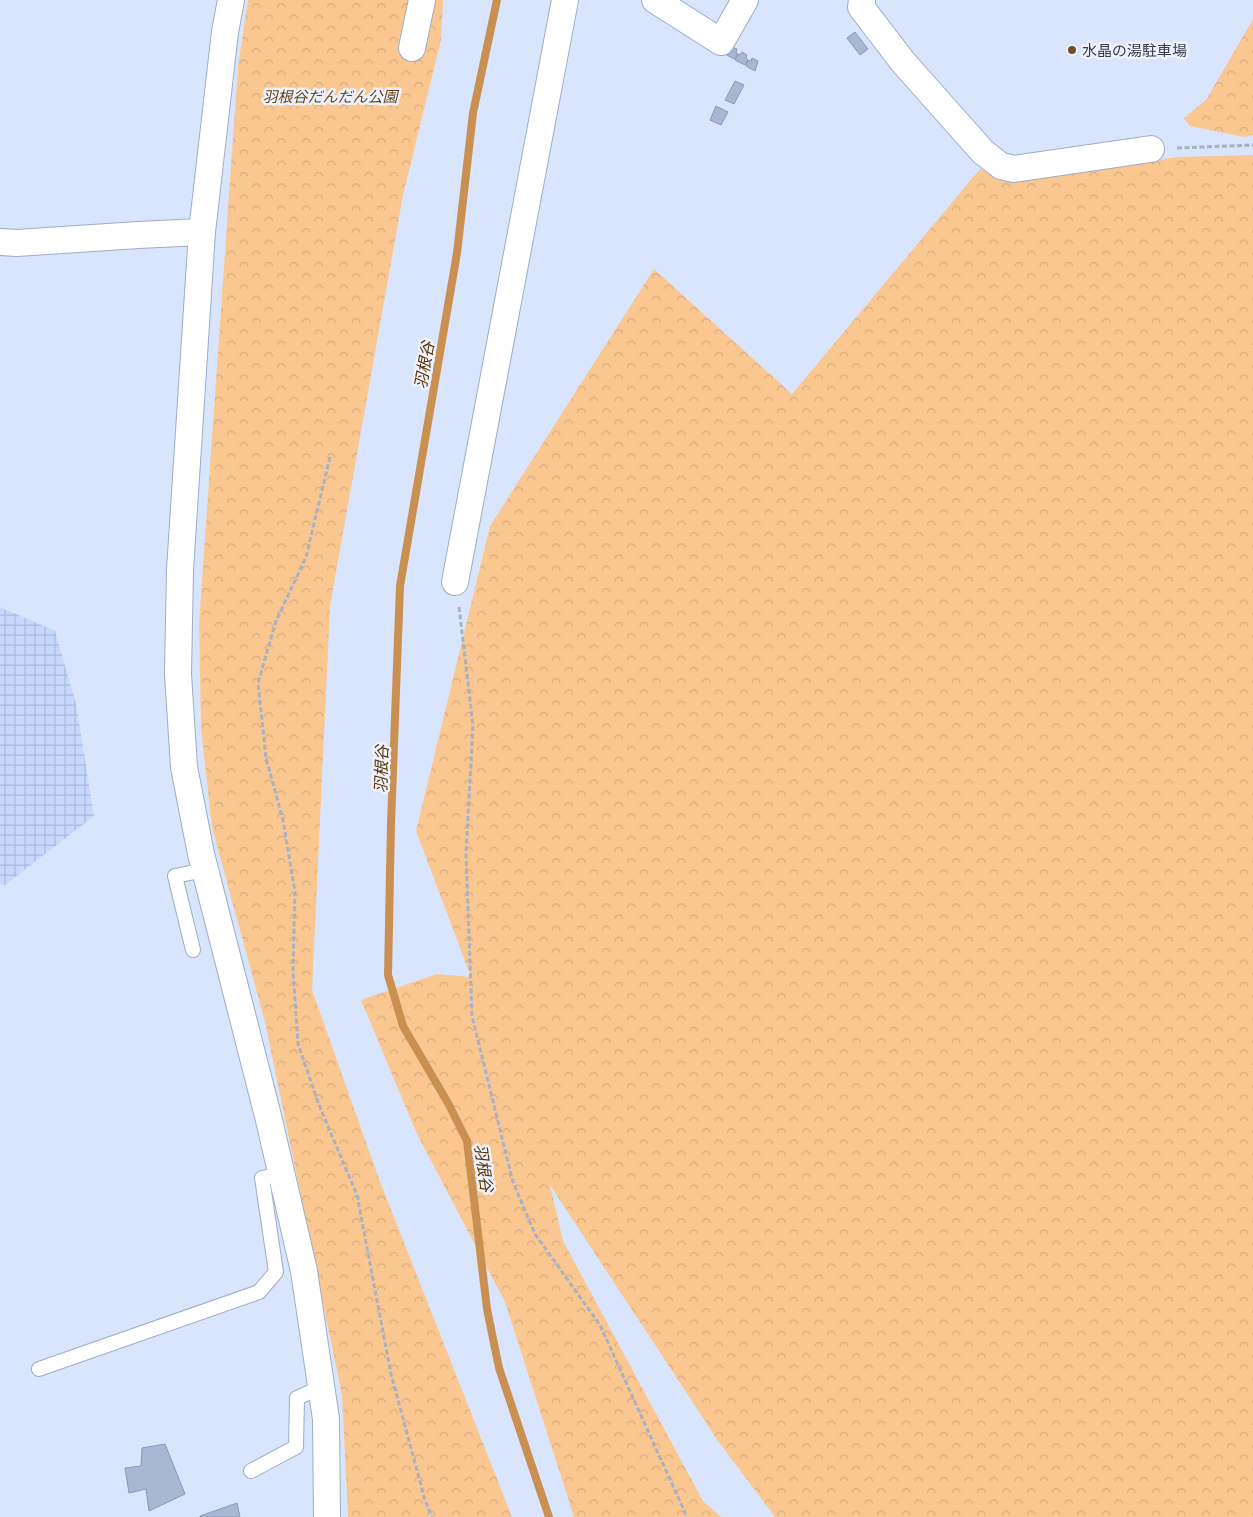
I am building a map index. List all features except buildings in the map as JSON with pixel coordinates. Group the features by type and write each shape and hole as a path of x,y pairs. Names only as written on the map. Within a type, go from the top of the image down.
{"street":[{"path":"231,0 225,32 202,232 180,570 178,674 184,767 205,870 304,1270 326,1419 327,1517"},
{"path":"412,48 422,0"},
{"path":"455,582 564,0"},
{"path":"655,0 721,42 745,0"},
{"path":"862,0 861,7 903,62 983,152 1001,166 1014,169 1151,149"},
{"path":"0,242 17,243 202,232"}],"lane":[{"path":"193,950 175,876 205,870"},
{"path":"39,1369 259,1292 276,1272 262,1178 281,1174"},
{"path":"251,1471 296,1447 297,1398 321,1387"}],"path":[{"path":"1151,149 1253,145"},
{"path":"330,457 306,557 276,621 258,683 266,758 283,820 295,892 293,970 298,1044 319,1105 357,1195 391,1374 425,1500 432,1517"},
{"path":"455,582 473,725 466,854 472,1016 499,1127 513,1182 535,1234 600,1325 687,1517"}],"shaded area":[{"path":"0,607 55,631 76,704 94,816 5,885 0,884"}],"green space":[{"name":"羽根谷だんだん公園","path":"248,0 443,0 441,40 403,195 330,606 312,990 379,1179 512,1517 348,1517 342,1395 265,1022 212,827 201,728 199,624 238,66"},
{"path":"1253,19 1253,135 1244,137 1190,126 1184,118 1206,100"},
{"path":"1253,155 1253,1517 775,1517 718,1441 550,1185 563,1241 703,1501 721,1517 574,1517 505,1302 417,1134 361,1000 437,974 471,977 416,831 490,526 654,269 792,394 980,169 1015,178 1178,157"}],"waterway":[{"name":"羽根谷","path":"497,0 473,113 457,253 400,586 391,823 388,975 403,1026 448,1103 467,1141 487,1309 499,1368 549,1517"}],"place":[{"name":"水晶の湯駐車場","path":"1072,50"}]}
